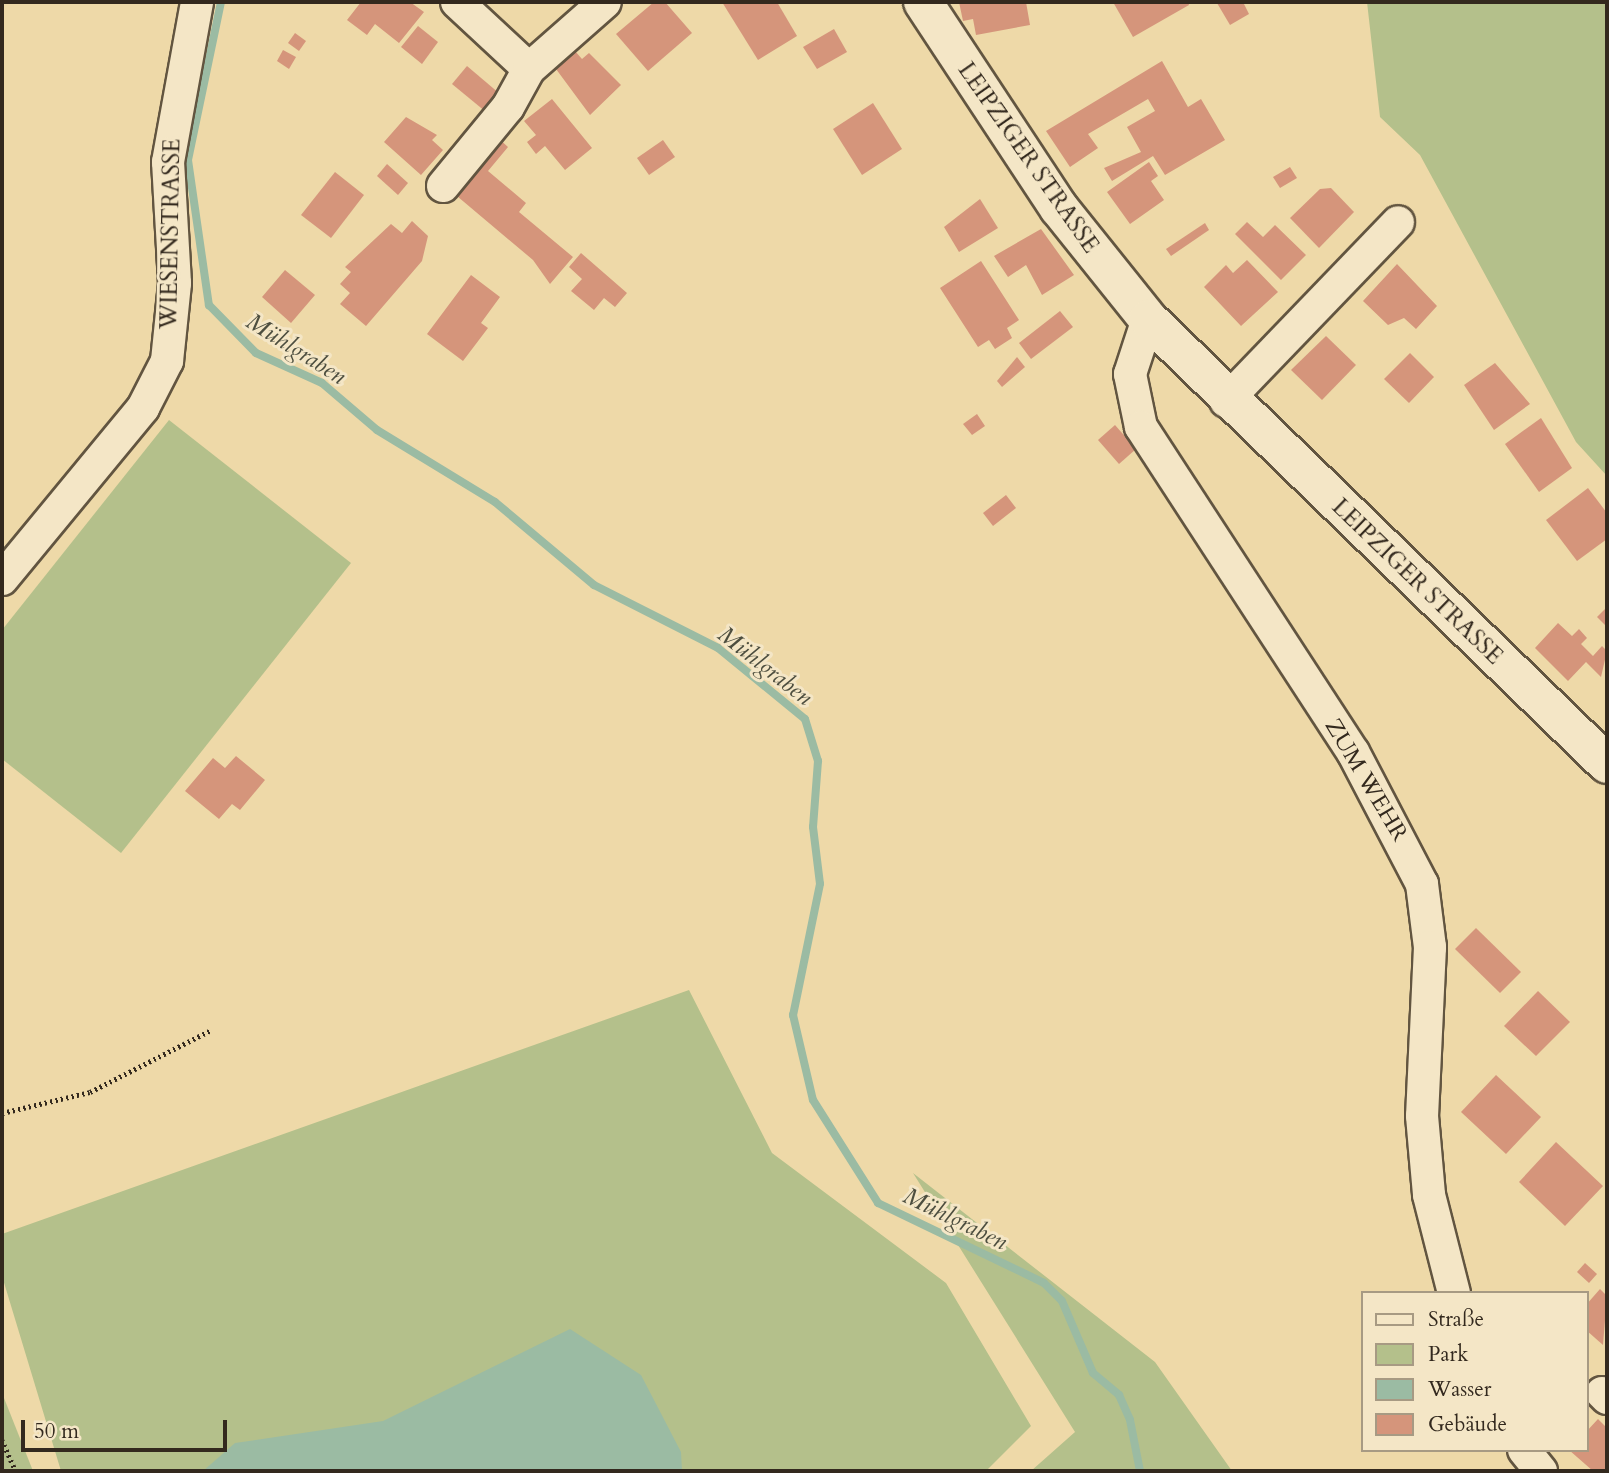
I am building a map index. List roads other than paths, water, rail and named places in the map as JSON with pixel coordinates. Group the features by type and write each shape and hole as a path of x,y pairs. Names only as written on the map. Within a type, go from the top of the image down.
{"street":[{"name":"WIESENSTRASSE","path":"2,579 143,408 167,361 175,283 167,162 197,2"},
{"path":"457,2 528,69"},
{"path":"443,186 508,107 528,69 605,2"},
{"name":"LEIPZIGER STRASSE","path":"923,2 1059,208 1149,319 1226,401 1607,764"},
{"path":"1226,401 1398,222"},
{"name":"ZUM WEHR","path":"1149,319 1130,374 1141,427 1353,752 1422,884 1430,947 1422,1116 1429,1195 1453,1291"},
{"path":"1526,1452 1541,1471"}],"water":[{"path":"570,1329 641,1375 681,1452 682,1471 203,1471 235,1443 383,1421"}],"waterway":[{"name":"Mühlgraben","path":"221,2 188,160 209,305 256,353 322,383 377,430 495,502 594,585 718,648 805,719 818,761 813,827 820,884 793,1015 813,1100 878,1203 1044,1283 1062,1301 1093,1373 1119,1395 1130,1420 1140,1471"}]}
